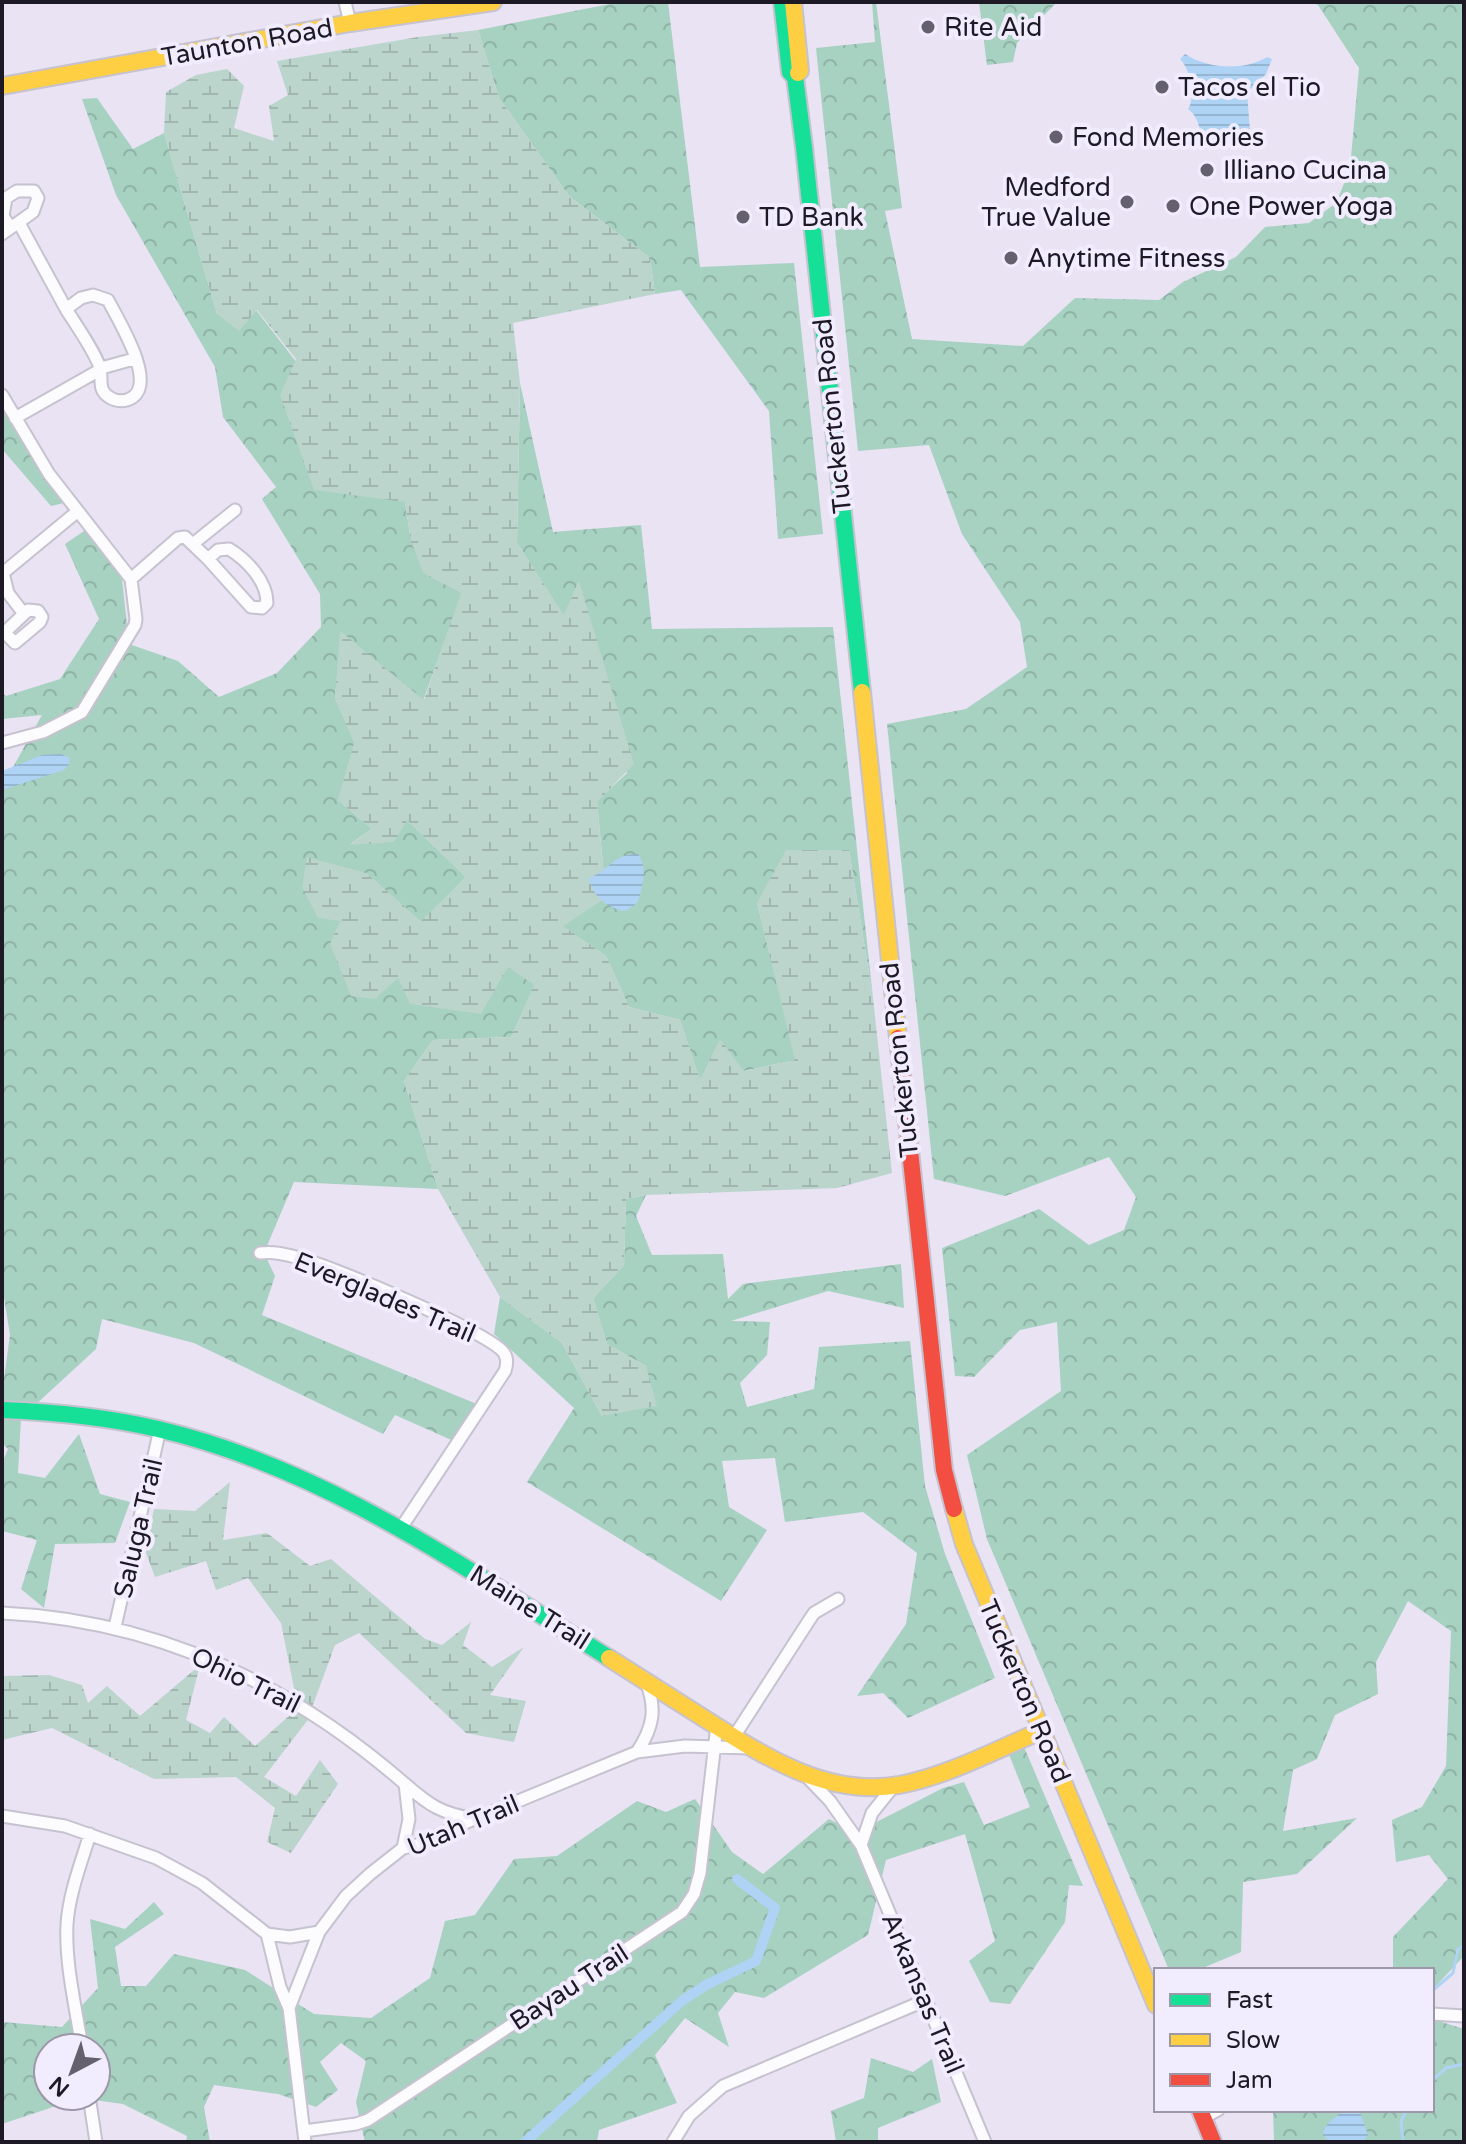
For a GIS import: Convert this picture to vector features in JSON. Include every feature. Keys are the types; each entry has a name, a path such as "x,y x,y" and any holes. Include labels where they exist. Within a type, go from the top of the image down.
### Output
{"main road":[{"name":"Taunton Road","path":"2,86 350,23 493,2"},
{"name":"Tuckerton Road","path":"782,2 790,72 795,77 804,147 942,1456 949,1495 964,1544 1154,2000"},
{"name":"Tuckerton Road","path":"793,2 800,71 795,77"},
{"name":"Maine Trail","path":"2,1410 89,1415 209,1441 249,1454 348,1498 752,1748 807,1777 859,1789 892,1788 949,1771 1041,1731"},
{"path":"1207,2113 1213,2142"}],"street":[{"path":"345,2 350,23"},
{"path":"10,228 66,309 100,369 99,384 108,397 128,400 142,384 131,342 108,300 101,296 86,296 66,309"},
{"path":"15,418 100,369 134,359"},
{"path":"2,395 49,474 131,579 136,609 135,625 82,712 43,732 2,743"},
{"path":"194,543 235,510"},
{"path":"24,614 8,593 2,573 78,511"},
{"path":"131,579 178,538 185,537 194,543 208,559 251,607 262,608 267,603 267,591 241,557 229,549 218,550 208,559"},
{"name":"Everglades Trail","path":"260,1253 275,1252 307,1260 420,1305 490,1342 505,1354 505,1371 401,1528"},
{"name":"Saluga Trail","path":"115,1627 160,1429"},
{"path":"735,1735 814,1613 838,1599"},
{"name":"Ohio Trail","path":"2,1613 115,1627 187,1650 266,1685 327,1722 426,1803 446,1814 478,1819"},
{"path":"637,1752 653,1720 646,1681"},
{"path":"714,1746 717,1725"},
{"name":"Utah Trail","path":"289,2008 319,1932 346,1896 403,1848 417,1845 637,1752 678,1746 752,1748"},
{"name":"Bayau Trail","path":"304,2136 368,2120 682,1912 694,1894 700,1873 714,1746"},
{"name":"Arkansas Trail","path":"807,1777 830,1801 861,1845 985,2142"},
{"path":"403,1848 409,1819 405,1784"},
{"path":"861,1845 872,1813 892,1788"},
{"path":"2,1816 40,1820 156,1858 215,1892 267,1934 290,1937 319,1932"},
{"path":"80,2032 67,1950 67,1924 73,1890 90,1834"},
{"name":"Utah Trail","path":"267,1934 280,1987 289,2008 304,2136"},
{"path":"673,2142 689,2116 723,2086 926,2000"},
{"path":"1434,2014 1464,2016"},
{"path":"91,2112 96,2142"}],"green space":[{"path":"620,2 668,2 700,267 794,263 823,534 778,539 769,411 681,290 655,294 650,258 569,196 499,98 478,30"},
{"path":"872,2 876,2 902,208 885,211 912,339 1023,346 1075,298 1159,300 1183,282 1236,257 1265,227 1309,223 1336,203 1350,169 1359,68 1318,5 1311,2 1464,2 1464,1956 1434,1988 1434,1968 1393,1968 1393,1937 1448,1879 1429,1855 1396,1862 1392,1820 1422,1807 1446,1766 1451,1631 1408,1601 1376,1662 1378,1694 1335,1715 1317,1759 1293,1770 1283,1831 1357,1818 1297,1874 1243,1882 1241,1952 1203,1968 1168,1968 987,1539 967,1455 1061,1391 1057,1322 1020,1330 974,1377 955,1376 942,1248 1039,1209 1089,1245 1124,1230 1136,1197 1109,1157 1005,1196 934,1179 887,724 966,709 1027,667 1020,622 962,534 929,445 858,451 816,48 875,42"},
{"path":"979,2 1061,2 1055,4 1017,43 1013,62 987,65"},
{"path":"478,30 499,98 569,196 650,258 655,294 513,323 520,383 517,543 564,615 579,581 634,764 597,802 606,897 563,926 606,956 629,1007 680,1020 700,1079 720,1039 744,1071 795,1060 757,903 786,850 849,850 873,998 892,1173 837,1188 646,1195 626,1199 624,1265 593,1298 607,1344 646,1366 657,1406 602,1416 562,1343 500,1297 438,1189 404,1081 433,1040 511,1037 534,985 508,967 481,1014 410,1004 398,978 375,999 351,996 330,944 340,921 318,918 302,887 307,857 366,873 421,921 466,877 407,820 394,842 349,845 372,829 338,800 354,743 335,698 340,631 424,700 461,593 423,573 411,541 405,502 314,490 280,395 296,359 257,310 239,331 217,314 164,133 166,92 196,75 227,69 244,86 234,128 274,141 269,106 288,95 277,61"},
{"path":"97,98 133,149 164,133 217,314 256,310 405,502 411,541 462,593 423,701 341,632 335,698 355,743 338,800 372,829 350,844 407,820 466,877 421,922 366,873 340,920 398,977 509,967 535,985 511,1037 433,1040 404,1081 438,1189 294,1182 264,1253 275,1276 262,1315 479,1405 456,1442 395,1415 383,1434 194,1343 102,1319 96,1349 21,1418 18,1473 45,1478 79,1434 100,1494 130,1502 115,1543 55,1544 44,1608 21,1589 37,1540 2,1531 2,1463 8,1449 2,1443 2,1393 10,1335 2,1285 2,787 42,715 2,719 2,693 6,696 60,679 99,619 65,544 87,529 122,579 129,644 178,661 219,697 277,673 321,627 320,594 262,499 276,487 223,417 215,367 116,195 82,99"},
{"path":"520,383 553,532 641,525 652,629 833,627 873,998 849,850 757,903 796,1060 700,1080 680,1020 629,1007 606,956 562,926 606,897 597,801 627,773 578,583 564,616 517,543"},
{"path":"2,403 68,502 51,506 2,449"},
{"path":"646,1195 636,1216 652,1255 723,1254 728,1299 743,1284 901,1264 904,1308 828,1291 731,1321 770,1322 767,1355 740,1383 747,1407 814,1389 819,1347 910,1341 925,1486 945,1554 995,1678 908,1718 883,1693 857,1696 906,1624 917,1553 863,1512 785,1522 775,1458 722,1461 729,1507 767,1530 721,1601 527,1482 574,1408 494,1334 500,1297 562,1343 602,1416 646,1366 607,1344 593,1298 624,1265 626,1199"},
{"path":"230,1482 223,1540 267,1533 310,1566 331,1559 425,1639 442,1645 471,1622 463,1645 492,1667 524,1647 490,1695 526,1701 514,1742 466,1733 359,1633 335,1645 307,1721 264,1777 296,1796 320,1760 338,1784 291,1853 267,1842 275,1808 236,1777 154,1779 52,1728 2,1740 2,1676 49,1675 82,1685 88,1703 107,1686 140,1716 200,1665 186,1720 210,1733 224,1717 255,1746 298,1708 281,1623 248,1578 216,1590 206,1561 155,1577 145,1550 154,1509 195,1511"},
{"path":"1019,1735 1083,1886 1069,1885 1065,1922 1010,2004 990,2002 969,1961 995,1941 965,1834 886,1860 868,1935 764,1998 735,1992 718,2013 729,2047 685,2018 655,2055 677,2103 599,2130 597,2142 365,2142 356,2102 366,2061 341,2043 320,2062 338,2090 316,2107 278,2094 214,2085 204,2107 210,2142 186,2142 187,2136 123,2104 112,2102 112,2032 32,2032 32,2112 38,2112 2,2124 2,2022 62,2027 98,1988 90,1919 125,1929 154,1902 164,1914 115,1947 121,1986 146,1986 174,1954 245,1970 314,2014 371,2018 430,1978 445,1921 475,1915 514,1859 557,1856 637,1801 666,1812 695,1799 732,1852 763,1874 829,1819 855,1833 943,1788 964,1782 984,1825 1030,1807 1004,1742"},
{"path":"1434,2020 1464,2029 1464,2142 1274,2142 1273,2112 1434,2112"},
{"path":"871,2058 913,2072 932,2059 941,2102 878,2128 878,2142 836,2142 831,2111 864,2098"}],"water":[{"path":"1185,54 1204,63 1226,66 1248,65 1267,57 1272,59 1266,74 1247,93 1250,130 1254,138 1230,146 1217,146 1204,140 1198,122 1188,109 1192,98 1191,83 1180,59"},
{"path":"61,754 70,758 64,770 2,790 2,771 42,755"},
{"path":"638,854 643,871 638,902 626,911 613,908 597,896 589,878 622,857"},
{"path":"1345,2112 1360,2112 1368,2135 1363,2142 1330,2142 1323,2135 1328,2123"}],"waterway":[{"path":"525,2142 683,2000 756,1961 775,1908 737,1879"},
{"path":"1434,1989 1453,1973 1458,1949 1464,1946"},
{"path":"1434,2079 1446,2068 1464,2064"},
{"path":"1403,2142 1401,2121 1406,2112"}],"traffic: fast":[{"path":"782,2 790,72 795,77 804,147 862,692"},
{"path":"2,1410 81,1416 158,1429 219,1446 279,1469 392,1525 609,1658"}],"traffic: slow":[{"path":"2,86 350,23 493,2"},
{"path":"793,2 798,73"},
{"path":"862,692 898,1038"},
{"path":"954,1509 964,1544 1154,2000"},
{"path":"609,1658 771,1758 795,1770 845,1785 872,1787 917,1781 1041,1731"}],"traffic: jam":[{"path":"898,1038 944,1470 954,1509"},
{"path":"1201,2112 1213,2142"}],"place":[{"name":"Rite Aid","path":"928,27"},
{"name":"Tacos el Tio","path":"1162,87"},
{"name":"Fond Memories","path":"1056,137"},
{"name":"Illiano Cucina","path":"1207,170"},
{"name":"Medford True Value","path":"1127,202"},
{"name":"One Power Yoga","path":"1173,206"},
{"name":"TD Bank","path":"743,217"},
{"name":"Anytime Fitness","path":"1011,258"}]}
